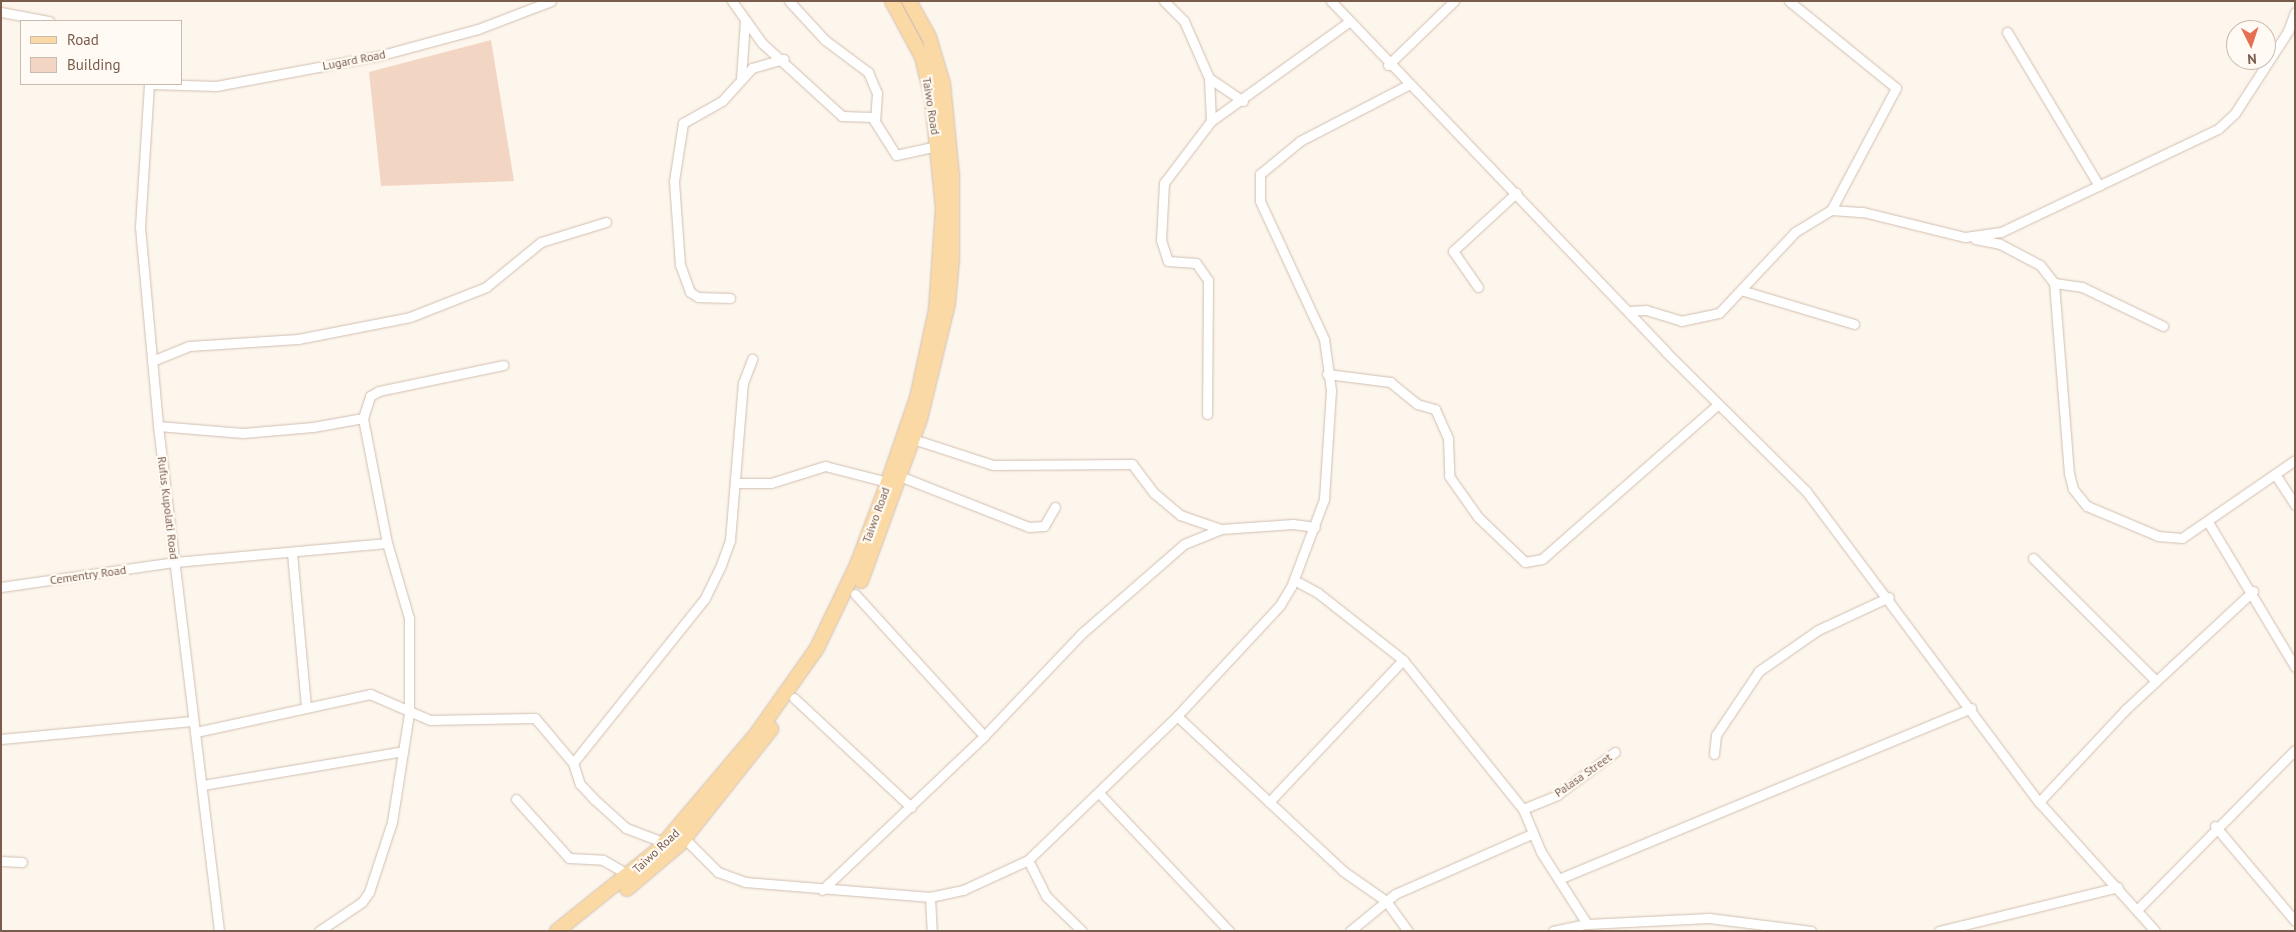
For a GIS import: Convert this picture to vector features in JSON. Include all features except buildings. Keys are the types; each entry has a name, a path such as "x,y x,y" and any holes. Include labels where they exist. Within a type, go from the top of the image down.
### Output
{"main road":[{"name":"Taiwo Road","path":"557,931 629,875 665,843 755,736 817,648 857,565 888,482 918,398 940,286 943,208 937,146 922,57 892,1"},
{"name":"Taiwo Road","path":"570,931 685,840 731,785 822,656 855,594 902,476 948,302 954,221 943,84 929,37 909,1"}],"street":[{"name":"Lugard Road","path":"182,85 216,86 378,56 502,22 551,1"},
{"path":"732,1 762,43 784,59 842,116 872,117 896,155 937,146"},
{"path":"789,1 825,40 868,72 877,93 875,122"},
{"path":"1164,1 1184,21 1209,78 1211,121"},
{"path":"1330,1 1388,65 1516,193 1630,311 1717,405 1806,491 1889,597 2039,802 2138,909 2155,931"},
{"path":"1388,65 1454,1"},
{"path":"1630,311 1646,310 1681,322 1704,319 1720,313 1744,291 1795,232 1831,210 1896,88 1789,1"},
{"path":"1,12 44,20"},
{"path":"1965,237 2001,232 2218,129 2241,105 2288,31 2295,12"},
{"path":"741,79 745,21"},
{"path":"1207,414 1208,280 1196,263 1168,261 1161,240 1164,183 1211,121 1242,101 1350,21"},
{"path":"2007,32 2100,186"},
{"path":"730,298 698,297 690,292 674,232 674,181 686,118 722,101 752,68 784,59"},
{"path":"1209,78 1242,101"},
{"name":"Rufus Kupolati Road","path":"150,85 140,227 158,426 192,721 196,732 203,785 219,931"},
{"path":"685,840 727,878 822,890 930,897 963,890 1028,860 1177,716 1264,624 1294,580 1315,527 1327,482 1331,390 1327,374 1324,338 1260,201 1260,174 1300,141 1408,85"},
{"path":"1478,287 1454,251 1516,193"},
{"path":"1831,210 1863,212 2000,244 2040,265 2054,283 2073,489 2087,506 2158,536 2182,538 2208,522 2295,460"},
{"path":"152,361 189,346 298,339 410,317 486,287 541,242 606,222"},
{"path":"2000,244 2001,232"},
{"path":"2054,283 2082,287 2163,326"},
{"path":"1744,291 1854,324"},
{"path":"573,762 705,598 730,540 743,383 752,359"},
{"path":"319,931 362,902 368,892 392,822 409,713 409,618 387,542 363,418 370,396 379,391 503,365"},
{"path":"1327,374 1390,382 1417,404 1435,409 1448,438 1449,476 1478,517 1526,562 1542,559 1717,405"},
{"path":"158,426 243,433 363,418"},
{"path":"913,439 993,465 1132,464 1154,493 1180,514 1221,530"},
{"path":"734,483 771,483 825,466 888,482"},
{"path":"2275,474 2295,505"},
{"path":"902,476 1029,527 1044,526 1055,507"},
{"path":"2208,522 2253,591 2295,667"},
{"path":"822,890 984,736 1082,634 1184,544 1221,530 1293,524 1315,527"},
{"name":"Cementry Road","path":"1,587 175,562 292,553 387,542"},
{"path":"292,553 306,706"},
{"path":"2032,558 2156,680"},
{"path":"1294,580 1318,592 1403,660 1523,809 1532,834 1561,878 1587,924"},
{"path":"2039,802 2156,680 2253,591"},
{"path":"855,594 984,736"},
{"path":"1714,754 1720,729 1759,671 1818,630 1889,597"},
{"path":"1270,802 1403,660"},
{"path":"196,732 306,706 370,694 409,713 430,720 534,718 573,762 580,784 594,799 626,828 665,843"},
{"path":"794,698 911,807"},
{"path":"1561,878 1971,708"},
{"path":"1177,716 1361,887 1386,901 1408,931"},
{"path":"1,739 192,721"},
{"path":"2138,909 2215,826 2295,750"},
{"path":"203,785 403,751"},
{"name":"Palasa Street","path":"1523,809 1557,794 1615,752"},
{"path":"1099,793 1229,931"},
{"path":"516,799 569,858 603,860 629,875"},
{"path":"2215,826 2295,921"},
{"path":"1350,931 1386,901 1423,880 1532,834"},
{"path":"1028,860 1046,896 1082,931"},
{"path":"1,861 22,862"},
{"path":"1939,931 2118,887"},
{"path":"930,897 932,931"},
{"path":"1553,931 1587,924 1709,918 1811,931"}]}
